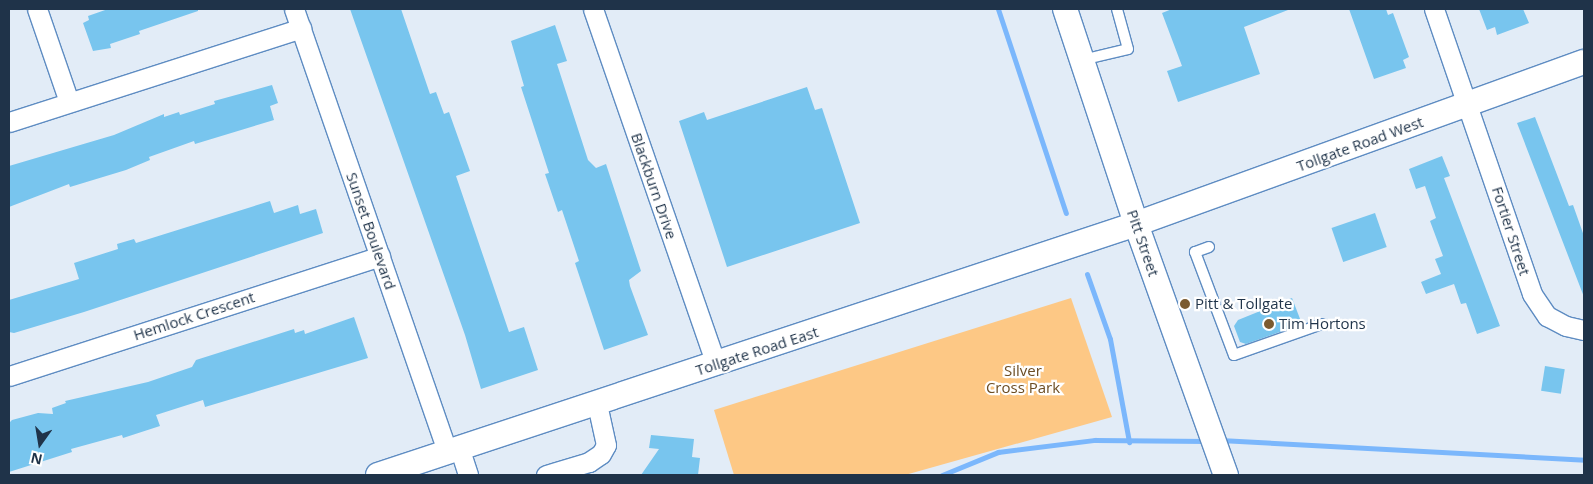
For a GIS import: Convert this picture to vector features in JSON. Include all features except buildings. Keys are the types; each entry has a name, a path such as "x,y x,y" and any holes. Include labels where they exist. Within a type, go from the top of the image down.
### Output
{"street":[{"path":"37,9 69,102"},
{"name":"Sunset Boulevard","path":"294,9 380,256 454,452 468,475"},
{"name":"Blackburn Drive","path":"593,9 716,364"},
{"name":"Pitt Street","path":"1065,9 1136,224 1224,470"},
{"name":"Fortier Street","path":"1434,9 1469,105 1535,302 1548,316 1566,326 1584,330"},
{"path":"9,122 301,28"},
{"name":"Tollgate Road West","path":"1136,224 1584,62"},
{"name":"Tollgate Road East","path":"378,475 454,452 1136,224"},
{"name":"Hemlock Crescent","path":"9,376 380,256"},
{"path":"546,475 589,462 601,454 606,445 597,404"}],"lane":[{"path":"1082,60 1128,49 1117,9"},
{"path":"1209,247 1196,252 1234,355 1322,324"}],"path":[{"path":"1102,475 1123,475"}],"green space":[{"name":"Silver Cross Park","path":"1071,298 1112,417 905,475 734,475 714,410"}],"waterway":[{"path":"998,9 1066,213"},
{"path":"1087,274 1110,339 1129,442"},
{"path":"942,475 998,452 1095,440 1207,441"},
{"path":"1220,440 1584,460"}],"place":[{"name":"Pitt & Tollgate","path":"1185,304"},
{"name":"Tim Hortons","path":"1269,324"}]}
